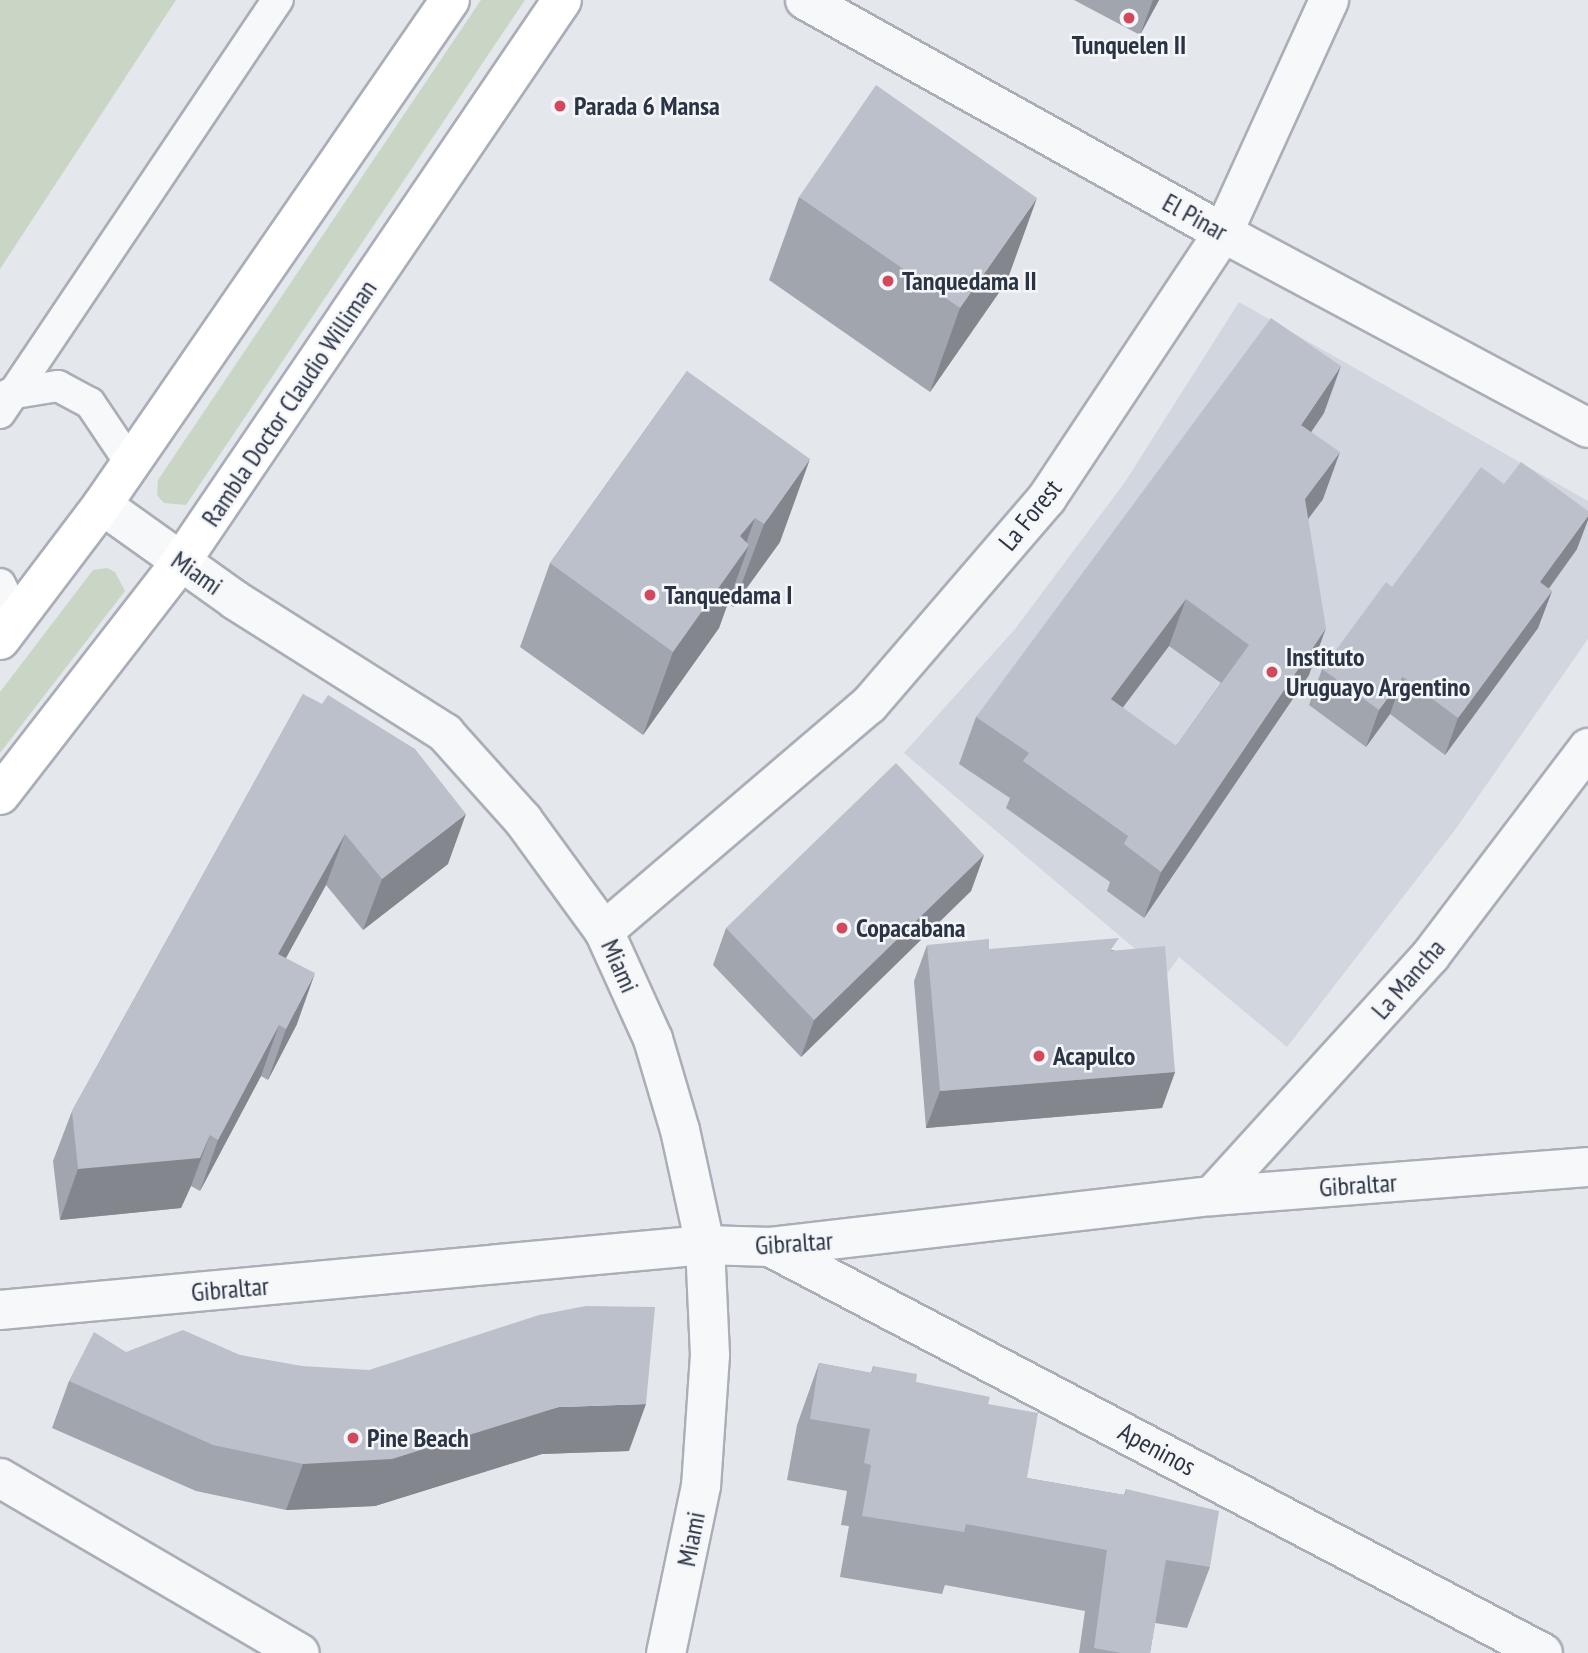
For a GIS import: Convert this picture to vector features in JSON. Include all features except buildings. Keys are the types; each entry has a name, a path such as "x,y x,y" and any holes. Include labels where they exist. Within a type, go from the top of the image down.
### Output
{"main road":[{"path":"9,629 131,464 450,0"},
{"name":"Rambla Doctor Claudio Williman","path":"0,795 180,562 562,0"}],"street":[{"name":"El Pinar","path":"805,0 1223,233 1588,428"},
{"name":"La Forest","path":"604,931 869,705 1047,498 1223,233 1329,0"},
{"name":"Miami","path":"102,505 180,562 445,733 523,820 604,931 653,1039 680,1130 705,1245 710,1355 701,1486 666,1653"},
{"name":"La Mancha","path":"1212,1196 1431,955 1588,748"},
{"name":"Gibraltar","path":"0,1310 705,1245 770,1247 1212,1196 1588,1167"},
{"name":"Apeninos","path":"770,1247 1543,1653"},
{"path":"0,1478 300,1653"}],"lane":[{"path":"5,404 278,0"},
{"path":"5,404 58,386 90,403 131,464"},
{"path":"0,584 9,629"}],"shaded area":[{"name":"Instituto Uruguayo Argentino","path":"1239,302 1588,501 1588,639 1457,827 1287,1047 1179,957 1166,975 904,753 1015,629 1125,482"}],"green space":[{"path":"0,0 176,0 0,269"},
{"path":"481,0 525,0 186,505 164,503 157,495 158,480"},
{"path":"107,568 115,572 125,591 0,753 0,692 93,570"}],"place":[{"name":"Tunquelen II","path":"1129,18"},
{"name":"Parada 6 Mansa","path":"560,106"},
{"name":"Tanquedama II","path":"888,281"},
{"name":"Tanquedama I","path":"650,595"},
{"name":"Instituto Uruguayo Argentino","path":"1272,672"},
{"name":"Copacabana","path":"842,928"},
{"name":"Acapulco","path":"1039,1056"},
{"name":"Pine Beach","path":"353,1438"}]}
